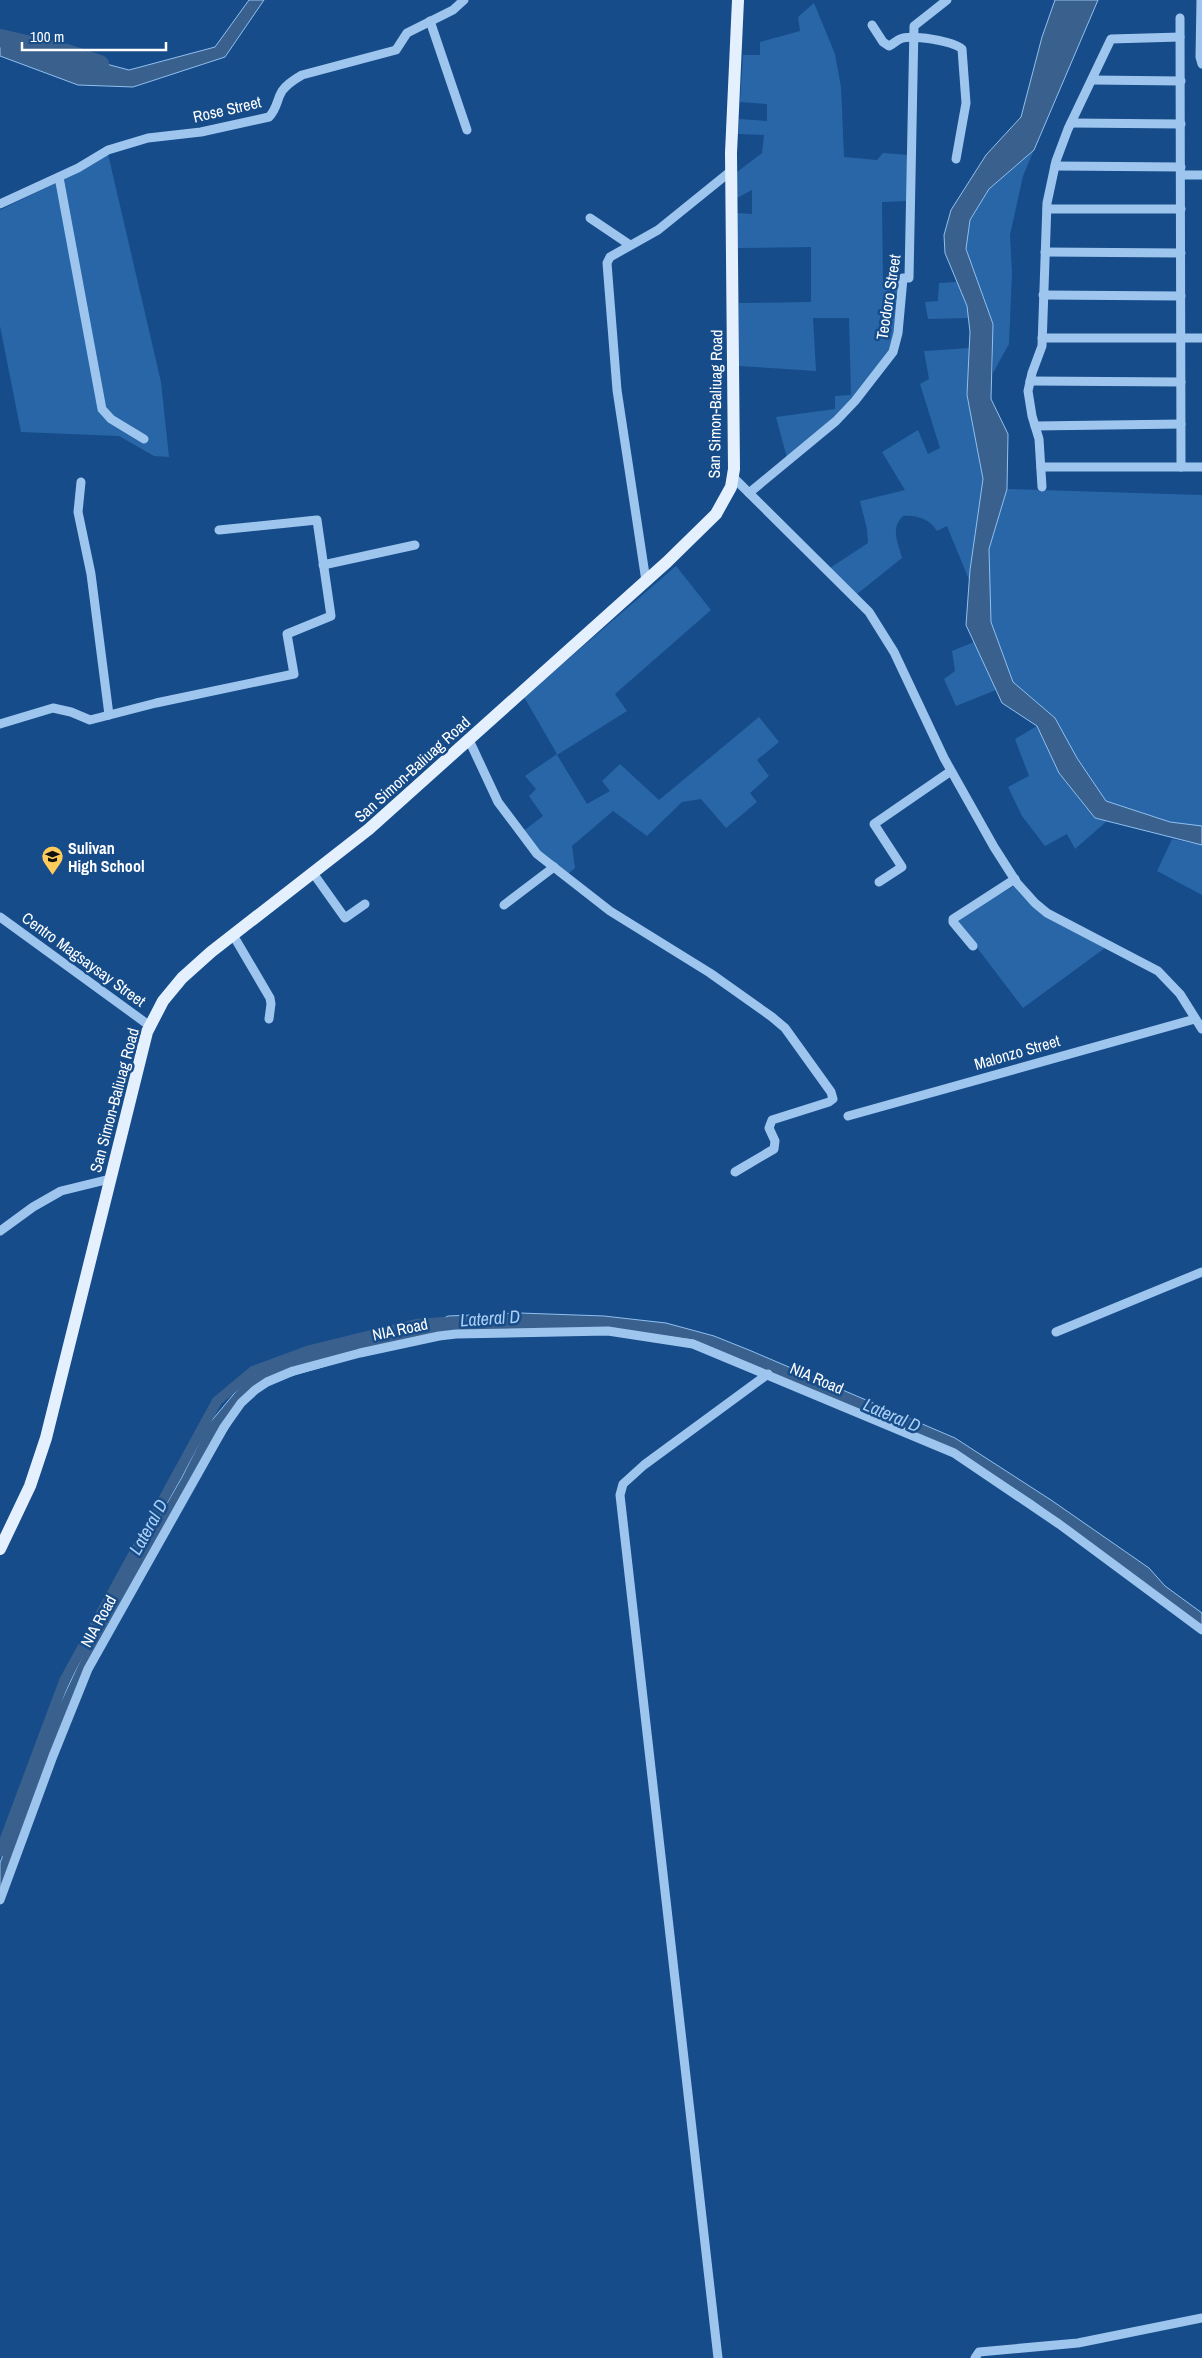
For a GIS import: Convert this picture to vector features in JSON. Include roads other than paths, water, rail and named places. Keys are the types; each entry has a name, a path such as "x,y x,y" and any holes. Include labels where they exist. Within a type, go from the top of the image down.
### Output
{"main road":[{"name":"San Simon-Baliuag Road","path":"0,1549 30,1486 46,1438 150,1026 163,1001 182,978 233,935 369,829 646,581 716,514 731,487 735,422 731,171 738,0"}],"street":[{"name":"Rose Street","path":"0,204 59,177 108,150 148,138 201,132 269,117 276,109 282,91 292,81 302,75 396,50 407,33 453,10 464,0"},
{"name":"Teodoro Street","path":"748,493 836,421 888,360 897,343 903,278 910,278 913,39 916,24 947,0"},
{"path":"1201,0 1200,57 1202,64"},
{"path":"1180,18 1181,467"},
{"path":"430,21 467,130"},
{"path":"872,25 882,42 890,46 901,38 948,41 957,44 962,49 966,103 956,158"},
{"path":"1042,487 1039,439 1028,391 1042,346 1047,209 1055,166 1071,123 1111,39 1180,37"},
{"path":"1092,80 1180,81"},
{"path":"1071,123 1180,124"},
{"path":"1055,166 1180,171 1202,175"},
{"path":"646,581 617,390 606,272 610,257 658,230 731,171"},
{"path":"59,177 102,409 111,419 144,440"},
{"path":"1047,209 1180,209"},
{"path":"590,218 630,245"},
{"path":"1045,252 1181,253"},
{"path":"1043,295 1181,296"},
{"path":"1042,338 1202,338"},
{"path":"1030,381 1181,382"},
{"path":"1035,426 1181,424"},
{"path":"1041,467 1202,467"},
{"path":"733,477 869,612 894,652 951,771 994,847 1015,879 1035,903 1047,912 1158,970 1180,994 1202,1029"},
{"path":"81,482 78,512 91,574 109,715"},
{"path":"0,724 53,708 71,712 90,720 294,674 287,634 331,616 316,520 219,530"},
{"path":"323,565 415,545"},
{"path":"469,740 503,809 537,854 610,910 710,973 772,1017 785,1028 831,1092 832,1099 830,1102 772,1120 769,1128 775,1141 774,1149 735,1172"},
{"path":"879,882 902,867 874,824 951,771"},
{"path":"504,905 554,867"},
{"path":"313,873 345,918 365,904"},
{"path":"973,946 953,922 953,919 1015,879"},
{"name":"Centro Magsaysay Street","path":"0,917 150,1026"},
{"path":"233,935 270,998 269,1019"},
{"name":"Malonzo Street","path":"848,1116 1196,1019"},
{"path":"0,1231 33,1207 61,1191 110,1179"},
{"path":"1056,1332 1202,1272"},
{"name":"NIA Road","path":"0,1900 57,1746 98,1650 176,1516 224,1427 241,1403 267,1382 313,1365 439,1336 608,1331 694,1344 954,1453 1059,1524 1202,1630"},
{"path":"718,2358 620,1495 623,1484 644,1466 768,1374"},
{"path":"975,2358 978,2352 1078,2342 1202,2318"}],"water":[{"path":"249,0 264,0 225,57 133,87 78,85 0,56 0,36 129,70 215,47"},
{"path":"1055,0 1098,0 1034,150 989,189 970,220 966,249 993,324 991,399 1008,434 1007,489 989,549 991,622 1013,682 1055,718 1077,758 1106,801 1170,822 1202,826 1202,845 1095,818 1059,773 1037,726 1002,703 966,625 970,570 983,479 967,395 970,332 967,306 945,253 944,235 951,210 986,155 1021,117 1042,37"},
{"name":"Lateral D","path":"520,1313 604,1316 666,1323 714,1336 955,1438 1051,1500 1149,1568 1165,1586 1202,1613 1202,1626 1033,1501 955,1450 693,1340 608,1329 440,1333 253,1387 99,1642 0,1890 0,1863 50,1725 97,1625 182,1477 208,1425 238,1389 253,1376 275,1365 308,1353 423,1325 448,1316"}],"waterway":[{"path":"0,38 67,53 100,64"},
{"name":"Lateral D","path":"0,1852 64,1681 217,1401 253,1371 310,1350 416,1324 444,1322"}],"place":[{"name":"Sulivan High School","path":"52,876"}]}
